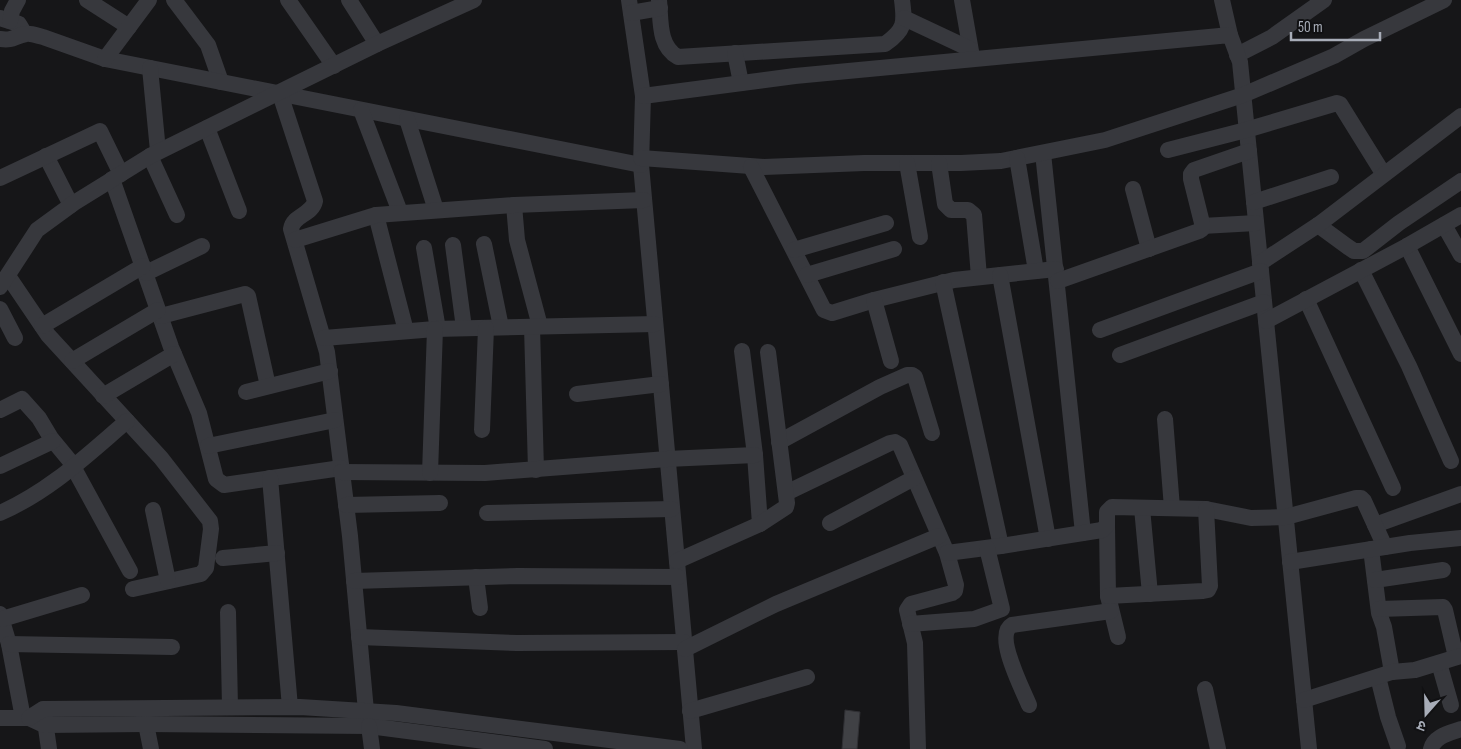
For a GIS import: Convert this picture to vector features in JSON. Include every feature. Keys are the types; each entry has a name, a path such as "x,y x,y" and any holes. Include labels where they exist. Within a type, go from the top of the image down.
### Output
{"street":[{"path":"18,0 5,19 19,24 25,34"},
{"path":"87,0 129,27"},
{"path":"105,59 149,0"},
{"path":"174,0 208,45 220,82"},
{"path":"288,0 334,66"},
{"path":"349,0 377,44"},
{"path":"694,749 644,200 641,161 643,96 630,6 659,4 663,38 670,52 678,57 885,44 896,36 902,27 904,18 902,0"},
{"path":"962,0 971,54"},
{"path":"1222,0 1230,36 1240,62 1309,749"},
{"path":"1,40 14,40 25,34 43,37 105,59 407,119 641,161 751,167 864,163 986,162 1017,158 1105,140 1243,95 1334,56 1364,39 1444,0"},
{"path":"133,588 204,572 211,529 210,521 161,458 103,396 4,282 36,230 116,176 154,154 463,2"},
{"path":"1237,55 1272,37 1317,2"},
{"path":"904,18 971,54"},
{"path":"643,96 741,83 889,68 971,54 1230,36"},
{"path":"885,44 889,68"},
{"path":"808,48 812,75"},
{"path":"735,53 741,83"},
{"path":"150,68 154,154 177,215"},
{"path":"279,94 314,201 312,209 294,221 292,225 324,338 330,371 372,749"},
{"path":"1168,150 1246,130 1337,103 1340,104 1381,170"},
{"path":"361,110 400,212"},
{"path":"407,119 436,210"},
{"path":"1100,330 1260,267 1458,124"},
{"path":"207,128 239,211"},
{"path":"0,178 100,131 159,313 199,413 216,479 224,485 341,470 485,473 668,459 755,455"},
{"path":"751,167 824,310 832,313 943,282 1036,271 1057,275 1149,249 1199,231 1202,229 1202,226 1191,174 1194,170 1248,151"},
{"path":"1043,153 1083,533"},
{"path":"46,156 71,205"},
{"path":"1017,158 1036,271"},
{"path":"907,163 920,237"},
{"path":"939,163 945,204 951,210 968,210 974,215 979,277"},
{"path":"1254,202 1330,177"},
{"path":"1318,225 1348,247 1363,251 1461,181"},
{"path":"1133,189 1149,249"},
{"path":"295,240 365,217 400,212 644,200"},
{"path":"514,205 517,240 536,327 536,470"},
{"path":"376,215 406,331"},
{"path":"1266,321 1461,215"},
{"path":"794,250 886,223"},
{"path":"1202,226 1256,223"},
{"path":"1444,224 1461,255"},
{"path":"482,430 493,327 484,244"},
{"path":"453,245 464,328"},
{"path":"42,326 145,270 202,246"},
{"path":"1407,246 1461,354"},
{"path":"424,248 437,329 430,473"},
{"path":"807,276 894,249"},
{"path":"1361,270 1409,366 1451,462"},
{"path":"1000,275 1048,539"},
{"path":"910,624 974,619 1002,609 994,547 943,282"},
{"path":"72,361 159,313 245,294 248,296 268,386"},
{"path":"874,300 891,360"},
{"path":"1306,300 1393,488"},
{"path":"1120,355 1264,302"},
{"path":"0,309 15,338"},
{"path":"324,338 437,329 655,324"},
{"path":"742,351 755,455 760,524"},
{"path":"354,581 678,569 760,524 786,507 786,493 768,352"},
{"path":"103,396 174,354"},
{"path":"246,392 330,371"},
{"path":"779,442 880,387 907,375 915,377 932,433"},
{"path":"577,394 661,384"},
{"path":"0,410 20,400 24,400 39,418 53,441 70,461 130,571"},
{"path":"1165,419 1172,508"},
{"path":"208,446 335,420"},
{"path":"0,513 40,493 127,421"},
{"path":"0,466 53,441"},
{"path":"786,493 890,443 895,442 900,445 947,553 956,586 955,591 952,593 911,604 908,610 915,643 918,749"},
{"path":"270,478 290,707"},
{"path":"830,523 914,478"},
{"path":"1375,525 1461,494"},
{"path":"1118,637 1109,603 1107,512 1112,507 1206,509 1251,518 1286,518 1361,498 1375,525 1378,548 1375,580 1379,609 1384,627 1388,717 1398,746"},
{"path":"346,505 440,503"},
{"path":"488,514 672,508"},
{"path":"1142,508 1150,594"},
{"path":"1029,705 1007,650 1005,631 1008,627 1150,594 1208,590 1210,586 1206,509"},
{"path":"153,510 168,581"},
{"path":"947,553 1102,530 1107,525"},
{"path":"359,637 684,645 776,604 939,536"},
{"path":"1290,562 1410,543 1461,538"},
{"path":"223,558 276,553"},
{"path":"1375,580 1444,570"},
{"path":"476,577 480,608"},
{"path":"26,718 1,616 82,594"},
{"path":"1304,700 1385,674 1415,670 1459,657 1445,610 1442,607 1379,609"},
{"path":"228,612 230,707"},
{"path":"9,644 172,647"},
{"path":"1439,662 1451,705"},
{"path":"690,711 807,677"},
{"path":"1205,689 1218,749"},
{"path":"143,707 151,749"},
{"path":"0,718 44,717 143,707 290,707 368,719 510,747 545,749"},
{"path":"44,717 146,724 368,719 396,713 680,749"},
{"path":"44,717 49,749"},
{"path":"1431,749 1432,743 1436,739 1461,729"}],"building":[{"path":"845,710 860,712 857,749 842,749"}]}
